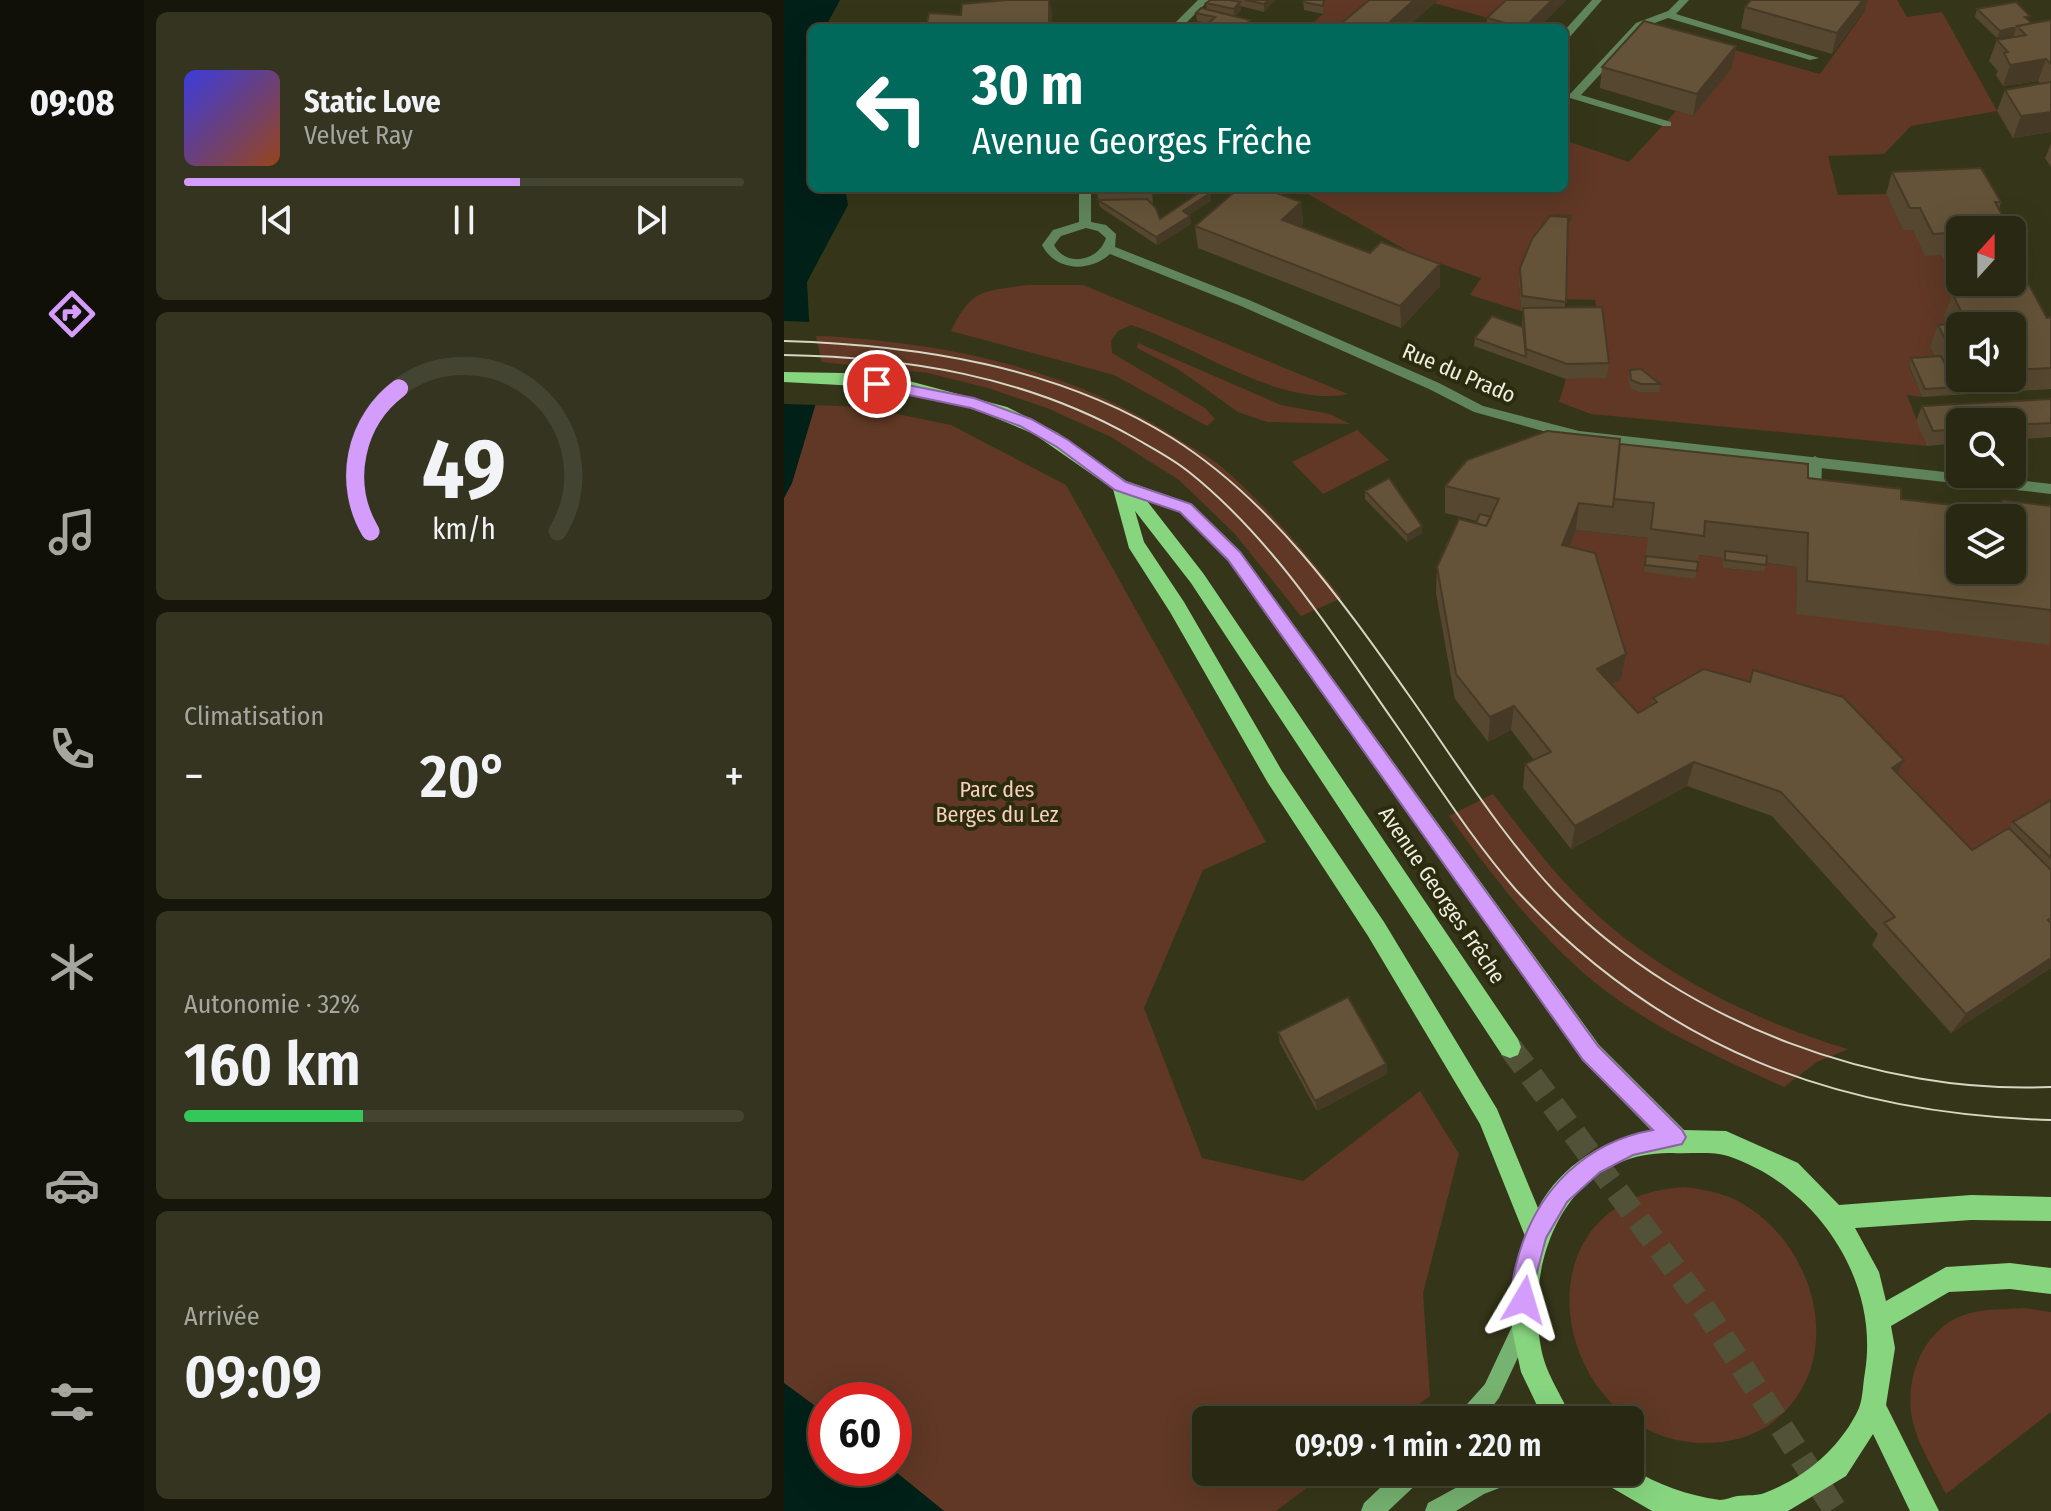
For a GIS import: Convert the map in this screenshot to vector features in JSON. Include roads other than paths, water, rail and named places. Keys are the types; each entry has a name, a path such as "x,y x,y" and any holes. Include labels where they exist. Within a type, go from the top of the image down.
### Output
{"main road":[{"name":"Avenue Georges Frêche","path":"784,377 853,380 924,391 974,403 1026,422 1062,443 1120,486 1167,537 1197,578 1510,1047"},
{"name":"Avenue Georges Frêche","path":"1120,486 1186,508 1234,556 1591,1053 1675,1137"},
{"path":"1120,486 1135,543 1177,607 1275,777 1376,929 1489,1117 1536,1233"},
{"path":"1552,1406 1535,1374 1523,1324 1524,1276 1536,1233 1559,1194 1592,1164 1631,1145 1675,1137 1719,1141 1762,1156 1803,1182 1838,1217 1866,1265 1881,1318 1882,1363 1873,1407 1850,1450 1815,1484 1771,1506 1730,1511"},
{"path":"1838,1217 2017,1206 2051,1209"},
{"path":"1881,1318 1946,1280 2010,1276 2051,1281"},
{"path":"1480,1406 1492,1391 1523,1324"},
{"path":"1873,1407 1925,1511"},
{"path":"1372,1511 1398,1486"},
{"path":"1436,1511 1477,1486"},
{"path":"1635,1486 1656,1499 1714,1511"}],"street":[{"path":"1179,24 1204,0"},
{"path":"1568,33 1597,0"},
{"path":"1667,124 1574,96 1640,25 1668,15 1684,0"},
{"path":"1668,15 1814,58"},
{"path":"1085,192 1085,224 1057,233 1051,239 1050,252 1063,261 1073,263 1095,259 1109,249"},
{"name":"Rue du Prado","path":"1085,224 1108,232 1112,237 1109,249 1245,303 1479,409 1518,422 1579,436 2051,489"},
{"path":"1814,514 1815,461"}],"water":[{"path":"784,0 840,0 827,24 808,24 808,192 846,192 848,205 807,282 809,319 822,383 792,483 784,498"},
{"path":"784,1383 808,1401 808,1486 912,1485 944,1511 784,1511"}],"tunnel":[{"path":"1510,1047 1703,1307 1836,1511"}],"tram line":[{"path":"784,341 885,348 985,364 1082,393 1128,413 1172,438 1241,491 1302,554 1357,623 1520,852 1563,900 1612,944 1667,982 1726,1015 1788,1043 1853,1064 1919,1078 1986,1086 2051,1087"},
{"path":"784,355 920,366 1007,385 1092,416 1162,453 1219,498 1274,556 1323,620 1467,828 1516,890 1573,945 1632,992 1694,1031 1759,1062 1827,1087 1898,1104 1973,1115 2051,1120"}],"park label":[{"name":"Parc des Berges du Lez","path":"997,802"}]}
